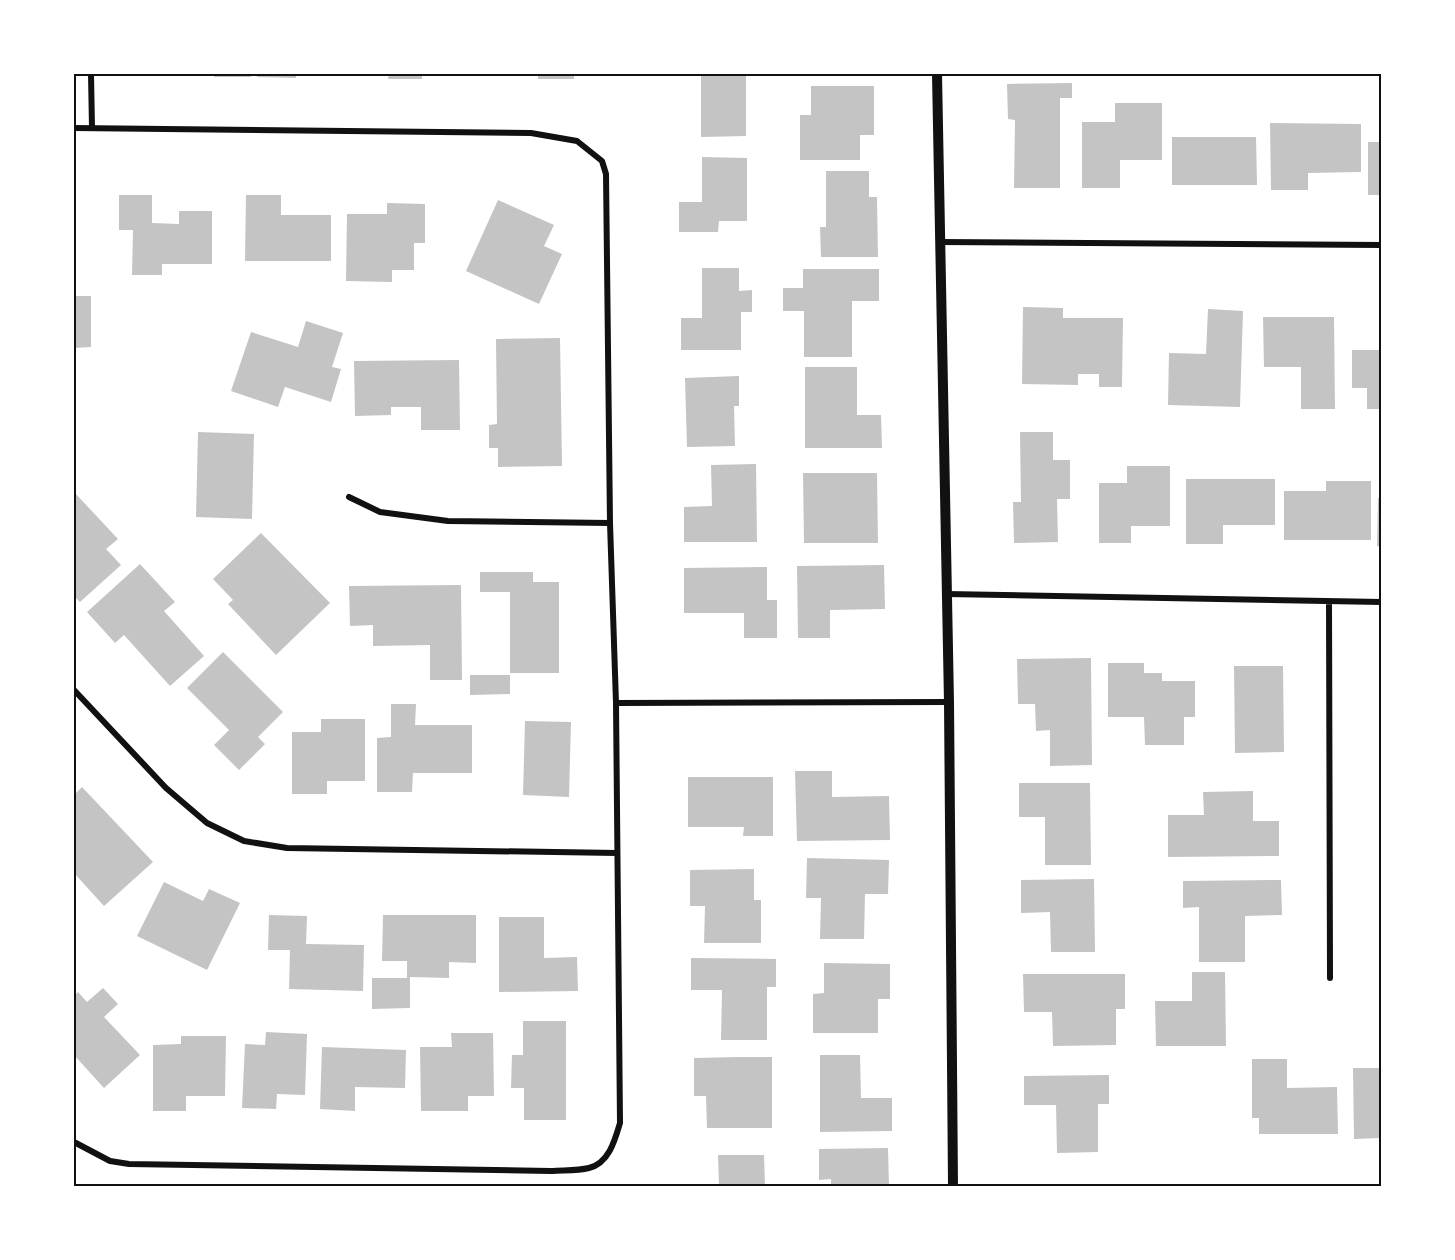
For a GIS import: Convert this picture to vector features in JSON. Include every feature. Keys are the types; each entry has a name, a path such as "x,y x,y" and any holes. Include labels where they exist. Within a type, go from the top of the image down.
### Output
{"street":[{"path":"91,74 92,128"},
{"path":"937,74 949,702 953,1186"},
{"path":"74,128 531,133 578,141 602,161 606,174 610,524 616,703 620,1083 620,1123 612,1148 591,1168 551,1171 129,1164 110,1161 74,1142"},
{"path":"939,242 1382,245"},
{"path":"349,497 380,512 448,521 610,524"},
{"path":"946,594 1382,602"},
{"path":"1329,602 1330,978"},
{"path":"74,690 166,788 207,823 244,841 287,848 617,853"},
{"path":"616,703 949,702"}],"building":[{"path":"214,74 251,74 251,77 214,77"},
{"path":"257,74 296,74 296,78 257,77"},
{"path":"389,74 422,74 422,79 388,79"},
{"path":"538,74 574,74 574,79 538,79"},
{"path":"701,74 746,74 746,136 701,137"},
{"path":"1072,83 1072,98 1060,98 1060,188 1014,188 1015,120 1008,119 1007,84"},
{"path":"811,86 874,86 874,135 860,135 860,160 800,160 800,115 811,115"},
{"path":"1115,103 1162,103 1162,160 1120,160 1120,188 1082,188 1082,122 1115,122"},
{"path":"1270,123 1361,124 1361,172 1308,173 1308,190 1271,190"},
{"path":"1172,137 1256,137 1257,185 1172,185"},
{"path":"1368,142 1382,142 1382,195 1368,195"},
{"path":"702,157 747,158 747,221 719,221 718,232 679,232 679,202 702,202"},
{"path":"826,171 869,171 869,197 877,197 878,257 821,257 820,227 826,227"},
{"path":"119,195 152,195 152,223 179,224 179,211 212,211 212,264 162,264 162,275 132,275 133,230 119,230"},
{"path":"246,195 281,195 281,215 331,215 331,261 245,261"},
{"path":"498,200 554,225 544,246 562,254 539,304 466,271"},
{"path":"387,203 425,204 425,243 414,243 414,270 392,270 392,282 346,281 347,214 387,214"},
{"path":"702,268 739,268 739,291 752,290 752,312 741,312 741,350 681,350 681,318 702,318"},
{"path":"803,269 879,269 879,301 852,301 852,357 804,357 804,311 783,311 783,288 803,288"},
{"path":"74,296 91,296 91,347 74,348"},
{"path":"1023,307 1063,308 1063,318 1123,318 1122,387 1099,387 1099,374 1078,374 1078,385 1022,384"},
{"path":"1208,309 1243,311 1240,407 1168,405 1169,353 1206,354"},
{"path":"1263,317 1334,317 1335,409 1301,409 1301,367 1264,367"},
{"path":"306,321 343,333 332,367 341,369 331,402 285,387 278,407 231,391 251,332 298,347"},
{"path":"560,338 562,466 498,467 498,448 489,448 489,425 497,424 496,339"},
{"path":"1352,350 1382,350 1382,409 1367,409 1367,388 1352,388"},
{"path":"459,360 460,430 421,430 421,407 391,407 391,415 355,416 354,361"},
{"path":"805,367 857,367 857,415 881,415 882,448 805,448"},
{"path":"739,376 739,406 734,406 735,446 687,447 685,378"},
{"path":"198,432 254,434 252,519 196,517"},
{"path":"1020,432 1053,432 1053,460 1070,460 1070,499 1057,499 1058,542 1014,543 1013,502 1021,502"},
{"path":"756,464 757,542 684,542 684,507 712,506 711,465"},
{"path":"1127,466 1170,466 1170,526 1131,526 1131,543 1099,543 1099,483 1127,483"},
{"path":"803,473 877,473 878,543 804,543"},
{"path":"1186,479 1275,479 1275,525 1223,525 1223,544 1186,544"},
{"path":"1326,481 1371,481 1371,540 1284,540 1284,491 1326,491"},
{"path":"75,493 118,539 106,549 121,565 80,602 74,596"},
{"path":"1378,498 1382,498 1382,547 1377,546"},
{"path":"261,533 330,603 276,655 228,604 233,600 213,579"},
{"path":"140,564 175,602 164,611 204,656 170,686 124,635 115,643 87,612"},
{"path":"884,565 885,609 830,610 830,638 798,638 797,566"},
{"path":"767,567 767,600 777,600 777,638 744,638 744,613 684,613 684,568"},
{"path":"480,572 533,572 533,582 559,582 559,673 510,673 510,592 480,592"},
{"path":"461,585 462,680 430,680 430,645 373,646 373,625 350,626 349,586"},
{"path":"223,652 283,712 258,737 265,744 239,770 214,745 229,730 187,688"},
{"path":"1091,658 1092,765 1050,766 1050,730 1036,731 1035,704 1018,704 1017,659"},
{"path":"1108,663 1144,663 1144,673 1162,673 1162,681 1195,681 1195,717 1184,717 1184,745 1145,745 1144,717 1108,717"},
{"path":"1234,666 1283,666 1284,752 1235,753"},
{"path":"470,675 510,675 510,694 470,695"},
{"path":"391,704 416,704 415,725 472,725 472,773 413,773 412,792 377,792 377,738 391,737"},
{"path":"321,719 365,719 365,781 327,781 327,794 292,794 292,732 321,732"},
{"path":"525,721 571,722 569,797 523,795"},
{"path":"795,771 832,771 832,797 889,796 890,840 797,841"},
{"path":"688,777 773,777 773,836 743,836 744,827 688,827"},
{"path":"1019,783 1090,783 1091,865 1045,865 1045,817 1019,817"},
{"path":"82,787 153,862 104,906 74,873 74,795"},
{"path":"1253,791 1253,821 1279,821 1279,856 1168,857 1168,815 1204,815 1203,792"},
{"path":"807,858 889,860 888,894 865,894 864,939 820,939 821,898 806,898"},
{"path":"754,869 754,900 761,900 761,943 704,943 705,906 690,906 690,870"},
{"path":"1094,879 1095,952 1051,952 1050,912 1021,913 1021,880"},
{"path":"1281,880 1282,915 1245,916 1245,962 1199,962 1199,907 1183,908 1183,881"},
{"path":"164,882 203,901 209,889 240,903 207,970 137,936"},
{"path":"269,915 307,916 306,944 364,945 363,991 289,989 290,950 268,950"},
{"path":"383,915 476,915 476,963 449,962 449,978 410,977 410,1008 372,1009 372,978 407,978 407,961 382,961"},
{"path":"499,917 544,917 544,958 577,957 578,991 499,992"},
{"path":"691,958 776,959 776,987 767,987 767,1040 721,1040 722,990 691,990"},
{"path":"824,963 890,964 890,999 878,999 878,1033 813,1033 813,994 824,993"},
{"path":"1192,972 1225,972 1226,1046 1156,1046 1155,1001 1192,1001"},
{"path":"1023,974 1125,974 1125,1009 1116,1009 1116,1045 1053,1046 1052,1012 1024,1012"},
{"path":"103,988 118,1004 104,1017 140,1055 104,1088 74,1055 74,996 78,992 87,1002"},
{"path":"523,1021 566,1021 566,1120 524,1120 524,1088 511,1088 512,1055 523,1055"},
{"path":"266,1032 307,1034 305,1095 277,1094 276,1109 242,1108 245,1044 265,1045"},
{"path":"451,1033 493,1033 494,1096 468,1096 468,1111 421,1111 420,1047 452,1047"},
{"path":"181,1036 226,1036 225,1096 186,1096 186,1111 153,1111 153,1045 181,1044"},
{"path":"322,1047 406,1050 405,1088 355,1087 355,1111 320,1109"},
{"path":"820,1055 860,1055 861,1098 892,1098 892,1131 820,1132"},
{"path":"772,1057 772,1128 707,1128 706,1096 694,1096 694,1058"},
{"path":"1252,1059 1287,1059 1287,1088 1337,1087 1338,1134 1259,1134 1259,1118 1252,1118"},
{"path":"1353,1068 1382,1068 1382,1138 1354,1139"},
{"path":"1109,1075 1109,1104 1098,1104 1098,1152 1057,1153 1056,1105 1024,1105 1024,1076"},
{"path":"888,1148 889,1186 831,1186 831,1179 819,1180 819,1149"},
{"path":"718,1155 764,1155 765,1186 719,1186"}]}
